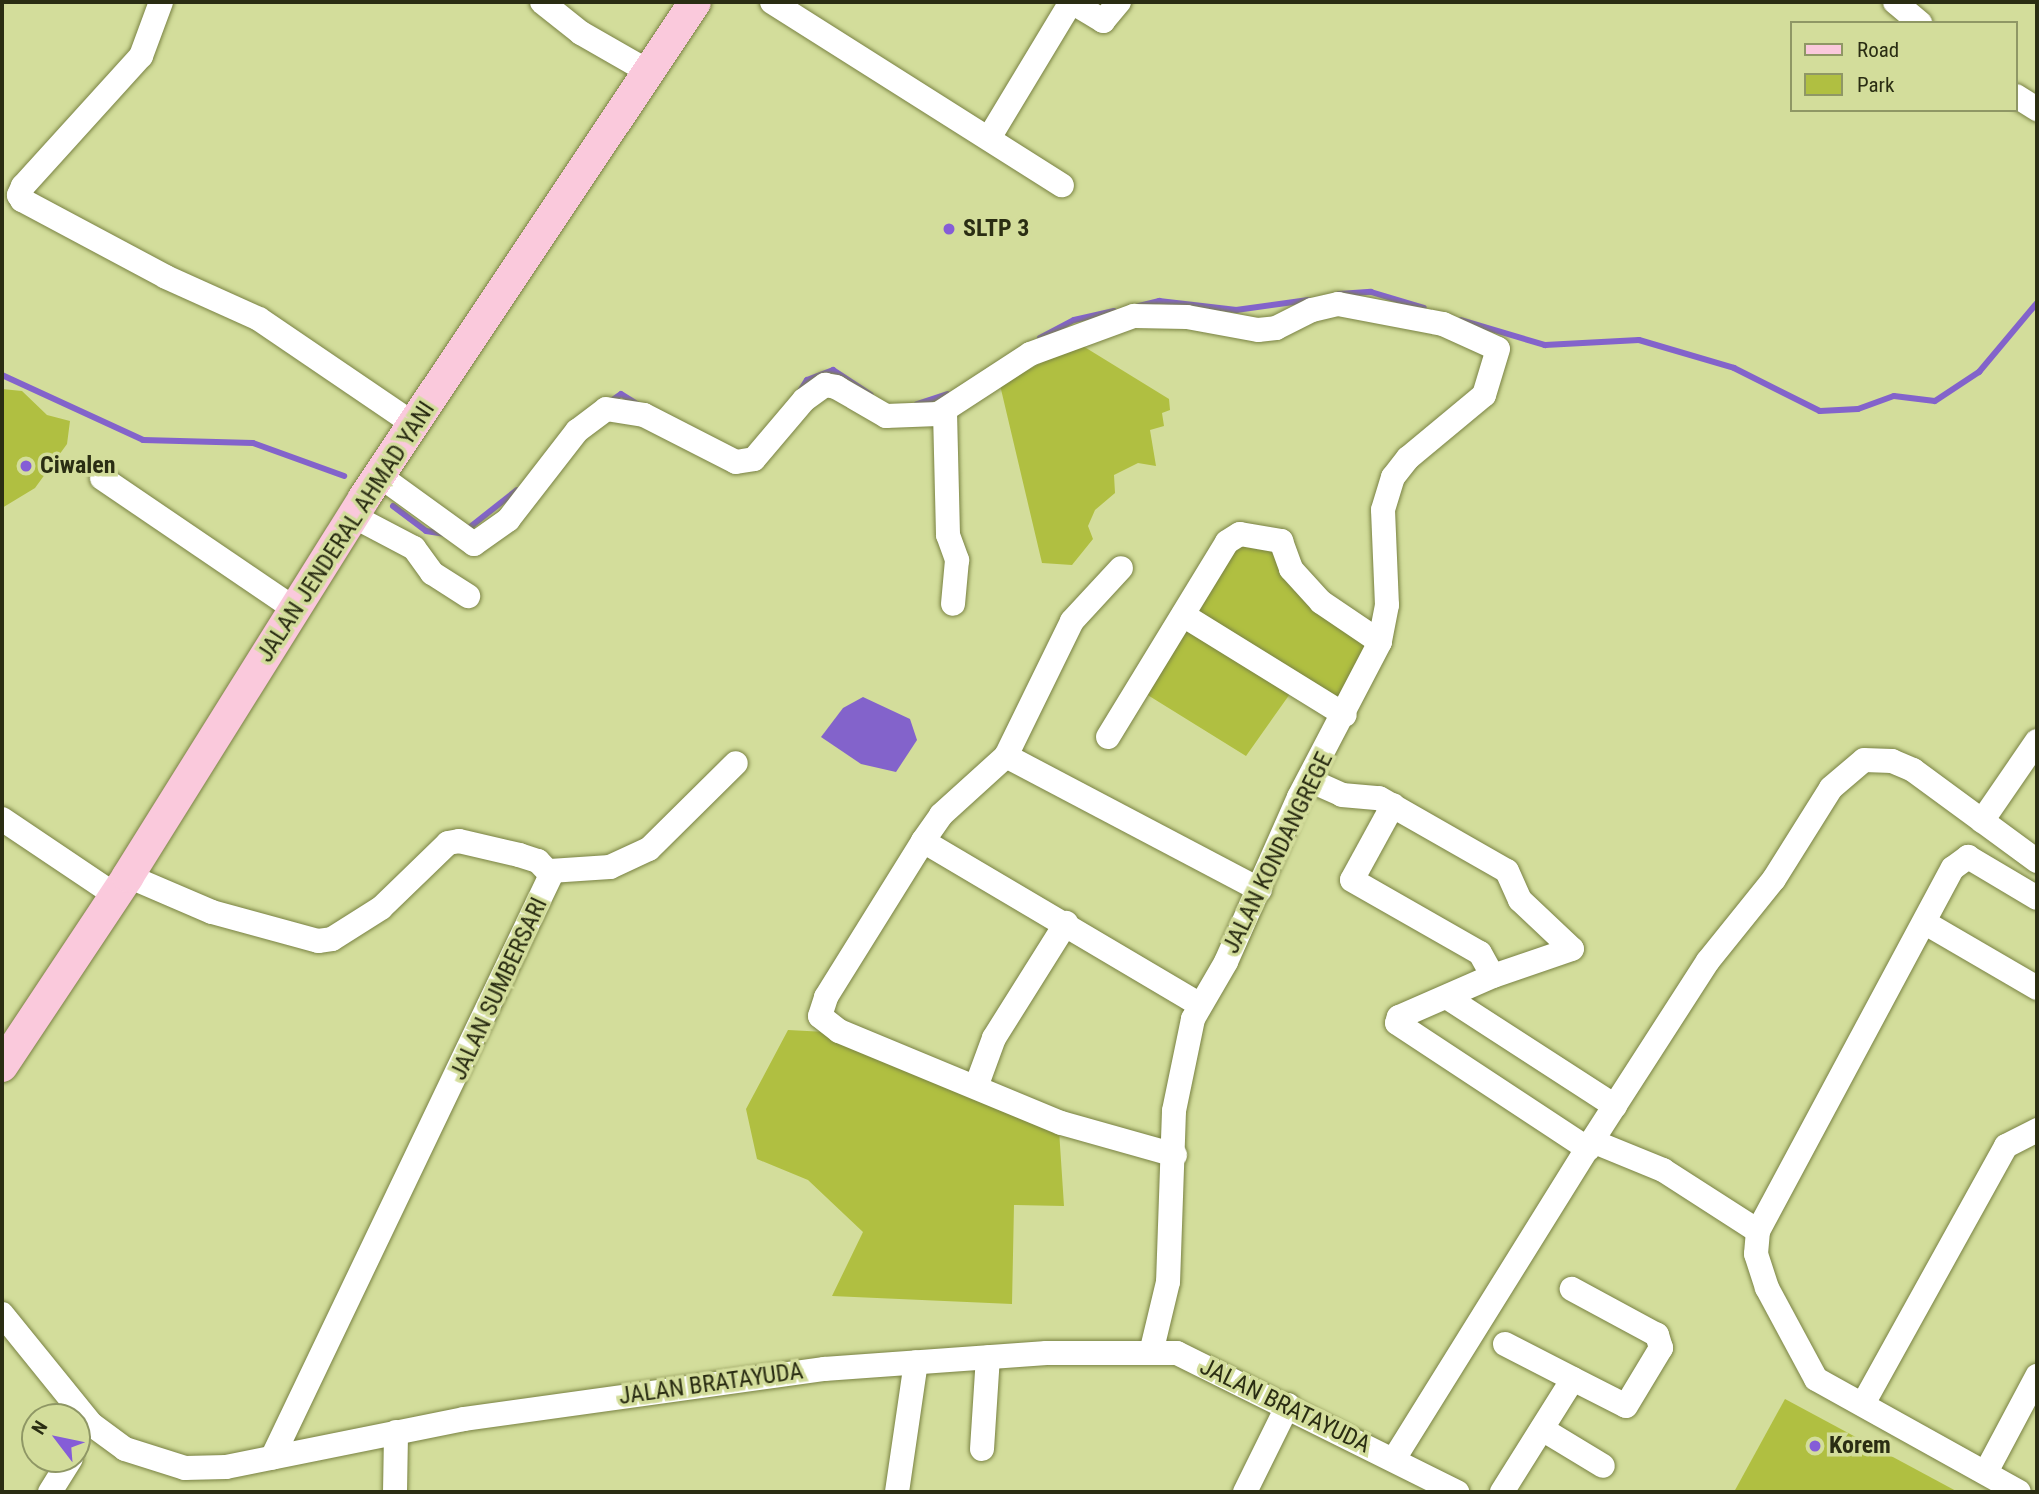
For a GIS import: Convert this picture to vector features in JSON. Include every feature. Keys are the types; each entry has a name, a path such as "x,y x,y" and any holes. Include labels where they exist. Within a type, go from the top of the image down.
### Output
{"main road":[{"name":"JALAN JENDERAL AHMAD YANI","path":"2,1066 122,885 354,515 695,2"}],"street":[{"path":"161,2 141,56 23,186 19,195 22,200 166,277 259,319 415,425"},
{"path":"542,2 581,33 649,72"},
{"path":"772,2 1062,185"},
{"path":"1895,2 1918,21"},
{"path":"989,138 1068,7 1075,4 1103,21 1118,4"},
{"path":"2018,97 2037,109"},
{"name":"JALAN KONDANGREGE","path":"945,412 1030,354 1135,316 1167,315 1258,330 1276,328 1312,310 1338,304 1444,324 1487,341 1499,355 1484,395 1408,458 1393,477 1383,510 1387,605 1380,642 1345,715 1309,780 1226,962 1199,1004 1186,1041 1174,1111 1175,1155 1168,1282 1151,1353"},
{"path":"379,478 474,544 508,520 577,431 606,409 644,415 720,458 736,462 754,459 804,400 825,385 836,387 886,416 916,418 945,412 948,535 957,560 953,604"},
{"path":"102,478 295,609"},
{"path":"354,515 414,548 432,573 468,596"},
{"path":"1108,737 1227,542 1240,534 1254,534 1281,541 1292,569 1321,602 1380,642"},
{"path":"1121,568 1072,621 1006,756 941,815 923,841 826,997 820,1016 839,1031 1061,1123 1175,1155"},
{"path":"1183,615 1345,715"},
{"path":"1982,821 2037,741"},
{"path":"1006,756 1260,890"},
{"path":"1394,1459 1708,961 1774,880 1843,775 1864,760 1892,761 1926,778 2037,861"},
{"path":"550,871 610,867 649,849 736,763"},
{"path":"1309,780 1342,795 1366,795 1393,805 1507,870 1520,900 1572,949 1493,976 1448,998 1399,1017 1398,1025 1590,1145 1662,1170 1758,1231"},
{"path":"1393,805 1352,880 1480,953 1493,976"},
{"path":"2,819 122,885"},
{"name":"JALAN SUMBERSARI","path":"122,885 318,941 332,939 381,908 448,843 459,841 519,855 550,871 549,883 272,1458"},
{"path":"923,841 1066,923 1199,1004"},
{"path":"2020,1492 1810,1372 1767,1288 1756,1254 1758,1231 1927,924 1939,886 1968,857 2037,898"},
{"path":"976,1087 994,1038 1066,923"},
{"path":"1927,924 2037,988"},
{"path":"1448,998 1615,1106"},
{"path":"1863,1404 2006,1146 2037,1130"},
{"path":"1505,1344 1626,1406 1661,1344 1657,1335 1572,1289"},
{"name":"JALAN BRATAYUDA","path":"2,1314 74,1403"},
{"name":"JALAN BRATAYUDA","path":"91,1424 125,1449 185,1468 226,1467 464,1419 824,1369 988,1357 1177,1353 1394,1459 1424,1485 1457,1492"},
{"path":"982,1449 988,1357"},
{"path":"897,1492 916,1362"},
{"path":"1986,1472 2037,1376"},
{"path":"1502,1492 1573,1379"},
{"path":"1245,1492 1288,1405"},
{"path":"1542,1429 1602,1466"},
{"path":"395,1492 396,1432"},
{"path":"50,1492 62,1473"}],"green space":[{"path":"1078,343 1169,399 1170,410 1162,413 1164,426 1150,430 1156,466 1138,463 1114,475 1115,493 1095,510 1088,526 1093,539 1072,565 1042,563 1000,385"},
{"name":"Ciwalen","path":"2,389 22,391 47,415 70,421 67,444 35,488 2,508"},
{"path":"1256,543 1277,551 1370,643 1339,710 1292,691 1246,756 1146,694 1235,548"},
{"path":"788,1030 826,1032 1059,1130 1064,1206 1014,1205 1012,1304 832,1296 863,1232 808,1180 757,1159 746,1109"},
{"name":"Korem","path":"1785,1399 1958,1492 1734,1492"}],"shaded area":[{"path":"863,697 910,719 917,740 896,772 861,764 821,737 843,708"}],"waterway":[{"path":"1339,294 1371,292 1424,308"},
{"path":"1139,306 1159,301 1236,310 1308,300"},
{"path":"1461,320 1545,345 1639,340 1734,368 1820,411 1858,409 1894,396 1935,401 1979,372 2037,303"},
{"path":"1040,338 1074,320 1114,311"},
{"path":"800,391 807,380 833,370 871,395"},
{"path":"2,375 143,440 253,443 344,476"},
{"path":"611,401 621,394 637,404"},
{"path":"917,404 947,394"},
{"path":"465,531 517,490"},
{"path":"393,506 426,531 446,534"}],"place":[{"name":"SLTP 3","path":"949,229"},
{"name":"Ciwalen","path":"26,466"},
{"name":"Korem","path":"1815,1446"}]}
